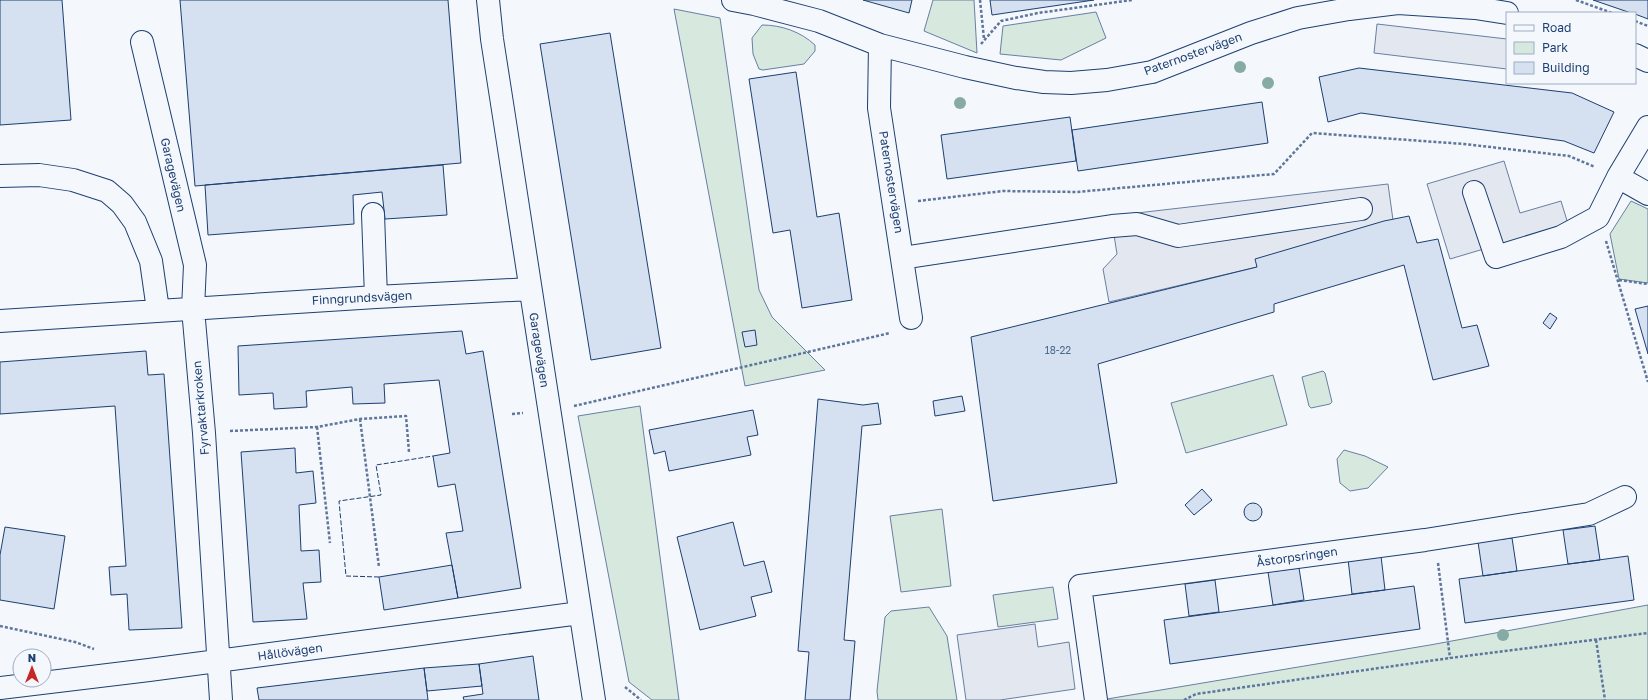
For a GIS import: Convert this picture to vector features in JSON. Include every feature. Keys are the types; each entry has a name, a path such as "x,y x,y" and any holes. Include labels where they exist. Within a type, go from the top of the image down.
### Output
{"street":[{"name":"Garagevägen","path":"488,0 492,39 594,700"},
{"name":"Paternostervägen","path":"733,0 819,21 880,46 965,67 1016,78 1044,82 1072,83 1107,80 1152,72 1251,33 1298,18 1349,9 1398,3 1475,8 1506,13"},
{"name":"Garagevägen","path":"142,42 195,265 193,309"},
{"name":"Paternostervägen","path":"880,46 879,108 911,318"},
{"path":"1636,55 1648,60"},
{"path":"1474,192 1496,257 1561,237 1598,217 1618,177 1648,127"},
{"path":"0,176 39,175 73,180 107,192 122,204 135,222 151,261 158,310"},
{"path":"1618,177 1648,194"},
{"path":"902,258 1112,226 1137,224 1178,236 1361,209"},
{"path":"373,214 376,297"},
{"name":"Finngrundsvägen","path":"193,309 530,289"},
{"path":"0,322 158,310 193,309"},
{"name":"Fyrvaktarkroken","path":"193,309 204,433 221,700"},
{"name":"Åstorpsringen","path":"1096,700 1080,586 1434,539 1588,514 1624,497"},
{"name":"Hållövägen","path":"0,688 219,661 580,613"}],"path":[{"path":"980,0 984,39"},
{"path":"965,67 984,39 1001,21 1038,13 1132,0"},
{"path":"1576,0 1609,12"},
{"path":"1636,21 1648,26"},
{"path":"894,204 1003,192 1077,192 1274,174 1312,133 1464,144 1569,156 1618,177"},
{"path":"1598,217 1648,382"},
{"path":"1618,280 1648,284"},
{"path":"580,406 896,331 911,318"},
{"path":"204,433 316,427 360,419 406,416 409,452"},
{"path":"360,419 379,567"},
{"path":"316,427 330,543"},
{"path":"1434,539 1450,658"},
{"path":"0,626 75,642 97,650"},
{"path":"1184,700 1196,694 1450,658 1648,633"},
{"path":"1596,640 1605,700"},
{"path":"624,687 641,700"}],"green space":[{"path":"933,0 974,0 977,53 924,31"},
{"path":"674,9 720,18 759,290 772,317 825,370 745,386"},
{"path":"1096,12 1106,38 1061,60 1000,54 1003,26"},
{"path":"762,25 777,26 804,36 815,45 815,51 804,64 763,70 759,69 753,54 752,38"},
{"path":"1631,201 1648,209 1648,283 1619,279 1610,234"},
{"path":"1323,371 1325,373 1332,402 1330,404 1311,408 1309,406 1302,377"},
{"path":"1273,375 1287,425 1186,453 1171,403"},
{"path":"640,406 679,700 652,700 629,682 578,416"},
{"path":"1344,450 1365,456 1388,467 1368,488 1350,491 1340,483 1337,459"},
{"path":"942,509 951,586 901,592 890,516"},
{"path":"1053,587 1058,619 998,627 993,595"},
{"path":"1648,605 1648,700 1101,700 1430,645"},
{"path":"929,607 947,636 957,700 878,700 877,691 885,617 891,611"}],"shaded area":[{"path":"1377,24 1506,39 1506,69 1374,53"},
{"path":"1504,161 1520,213 1561,201 1568,224 1450,259 1427,184"},
{"path":"1388,184 1393,220 1257,267 1109,302 1103,269 1117,254 1111,216"},
{"path":"1035,624 1038,647 1069,642 1075,689 1000,700 966,700 957,635"}],"building":[{"path":"0,0 62,0 71,120 0,125"},
{"path":"180,0 448,0 461,163 195,186"},
{"path":"863,0 912,0 909,13"},
{"path":"990,0 1094,0 992,15"},
{"path":"1593,0 1648,0 1648,19 1636,14 1636,12 1628,12"},
{"path":"610,33 661,348 591,360 540,44"},
{"path":"1359,68 1572,93 1614,112 1594,153 1564,141 1361,113 1328,122 1319,77"},
{"path":"796,72 817,217 839,213 852,300 802,308 790,230 773,233 749,79"},
{"path":"1262,102 1268,143 1078,171 1072,130"},
{"path":"1070,117 1076,161 947,179 941,135"},
{"path":"443,165 447,215 385,219 382,192 353,195 354,224 208,235 205,185"},
{"path":"1409,216 1417,243 1438,239 1462,328 1477,325 1489,366 1433,380 1404,265 1274,304 1274,312 1098,364 1117,483 993,501 971,337 1257,267 1255,259 1384,221"},
{"path":"1648,306 1648,354 1635,309"},
{"path":"1550,313 1557,318 1550,329 1543,323"},
{"path":"755,330 757,345 745,347 742,332"},
{"path":"462,331 466,354 483,351 521,588 458,598 446,533 463,531 455,484 438,487 433,456 450,453 439,380 384,384 385,403 353,404 352,387 306,391 307,407 274,409 273,393 239,395 238,346"},
{"path":"146,351 148,375 164,374 182,628 129,630 127,594 111,595 109,567 126,566 115,406 0,414 0,362"},
{"path":"962,396 965,411 935,416 933,401"},
{"path":"818,399 863,405 878,403 881,424 862,426 844,640 855,641 850,700 805,700 809,652 798,651"},
{"path":"753,410 758,435 747,437 751,455 669,471 665,451 654,454 649,430"},
{"path":"295,448 296,473 313,471 316,503 299,505 301,551 319,550 321,582 303,583 307,619 253,622 241,452"},
{"path":"1202,489 1212,500 1194,515 1185,505"},
{"path":"1253,503 1259,506 1262,512 1259,518 1253,521 1247,518 1244,512 1247,506"},
{"path":"733,522 744,566 764,561 772,592 751,597 756,616 700,630 677,537"},
{"path":"1595,526 1600,560 1568,564 1563,530"},
{"path":"5,527 65,536 54,609 0,600 0,555"},
{"path":"1512,538 1517,571 1483,576 1478,542"},
{"path":"1381,556 1385,590 1352,594 1348,559"},
{"path":"1628,556 1634,600 1465,623 1459,579"},
{"path":"452,565 458,598 384,610 379,577"},
{"path":"1299,568 1304,600 1273,605 1268,572"},
{"path":"1215,580 1219,612 1189,616 1185,584"},
{"path":"1414,586 1420,629 1170,664 1164,620"},
{"path":"533,656 539,700 464,700 463,697 483,694 479,664"},
{"path":"479,664 482,686 427,691 424,668"},
{"path":"424,668 428,700 259,700 257,688"}],"fence":[{"path":"379,577 346,576 339,501 381,495 376,465 433,456"}]}
